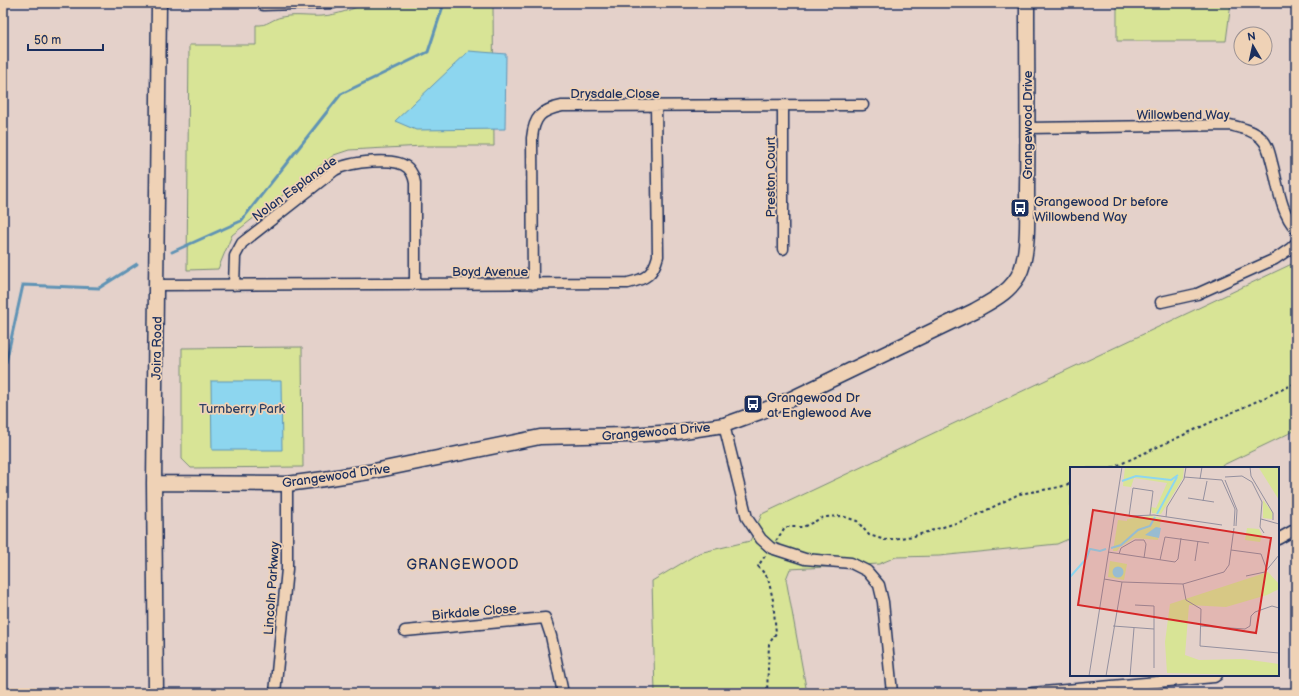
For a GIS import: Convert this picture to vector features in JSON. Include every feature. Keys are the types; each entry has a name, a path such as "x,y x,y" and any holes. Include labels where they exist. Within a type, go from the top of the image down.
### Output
{"street":[{"name":"Joira Road","path":"156,693 154,483 159,3"},
{"path":"262,3 262,5 333,3"},
{"name":"Grangewood Drive","path":"154,483 287,484 369,472 540,437 611,436 670,432 724,424 760,412 791,399 960,318 999,297 1011,286 1021,270 1026,241 1028,128 1027,3"},
{"name":"Boyd Avenue","path":"156,285 628,284 640,281 649,276 655,267 658,256 656,105"},
{"name":"Drysdale Close","path":"533,284 532,138 535,122 545,111 562,106 863,105"},
{"name":"Preston Court","path":"783,106 783,249"},
{"name":"Willowbend Way","path":"1028,128 1230,125 1247,129 1262,138 1269,152 1284,210 1291,224 1296,228"},
{"name":"Nolan Esplanade","path":"234,285 236,256 242,243 341,166 363,162 395,162 409,168 413,175 415,183 416,284"},
{"path":"1161,302 1197,294 1275,259 1296,243"},
{"path":"724,424 747,518 761,539 771,548 805,559 850,563 867,571 879,584 883,602 892,693"},
{"name":"Lincoln Parkway","path":"276,693 287,569 287,484"},
{"path":"1279,538 1296,529"},
{"name":"Birkdale Close","path":"405,631 545,618 551,636 563,693"},
{"path":"1032,693 1216,676"}],"path":[{"path":"1114,467 1296,383"},
{"path":"768,693 769,644 776,633 773,600 768,578 758,566 785,527 803,526 824,517 842,516 857,521 869,534 884,540 914,536 968,519 1019,494 1060,487 1070,483"}],"green space":[{"path":"367,3 493,3 494,146 423,146 349,150 334,155 232,235 218,269 187,270 189,45 256,45 256,25 264,24 287,16 317,16 334,14"},
{"path":"1117,3 1231,3 1226,41 1117,41"},
{"path":"1296,262 1296,430 1219,467 1070,467 1070,538 1057,544 939,556 896,557 879,564 790,569 786,579 807,693 655,693 652,581 699,553 750,541 762,514"},
{"name":"Turnberry Park","path":"302,347 303,467 191,468 182,459 182,348"}],"water":[{"path":"469,51 506,54 505,129 416,130 395,121"},
{"path":"211,381 281,381 282,450 212,450"}],"waterway":[{"path":"172,252 241,221 341,94 428,52 444,3"},
{"path":"3,365 6,362 23,285 99,288 137,264"}],"place":[{"name":"Grangewood Dr before Willowbend Way","path":"1020,208"},
{"name":"Grangewood Dr at Englewood Ave","path":"753,404"}],"district":[{"name":"GRANGEWOOD","path":"463,564"}]}
